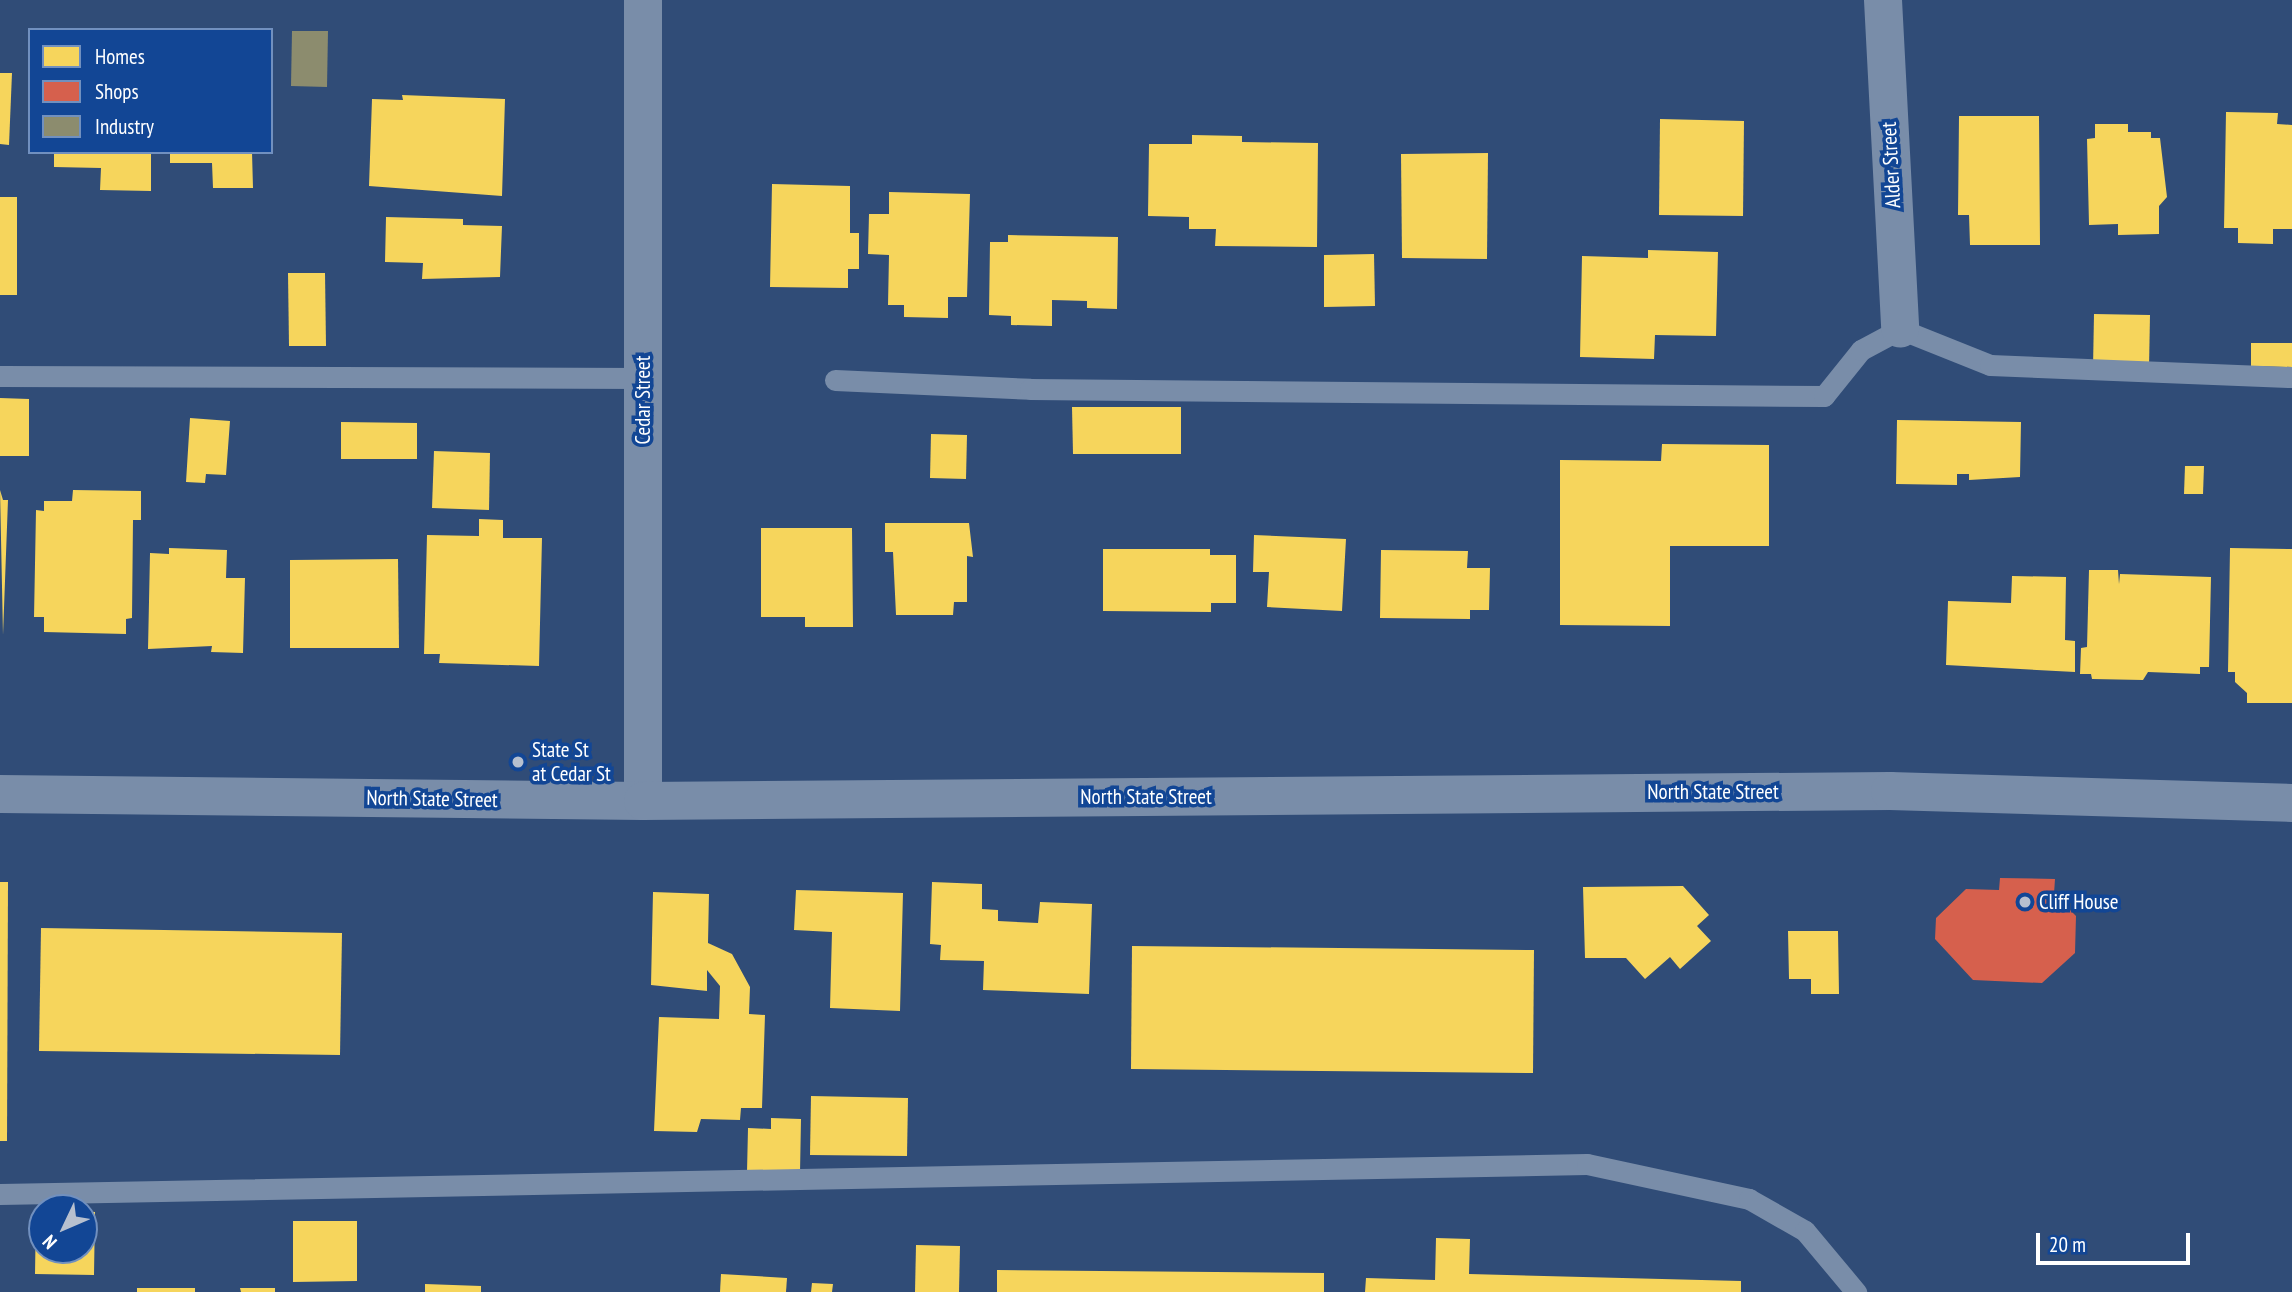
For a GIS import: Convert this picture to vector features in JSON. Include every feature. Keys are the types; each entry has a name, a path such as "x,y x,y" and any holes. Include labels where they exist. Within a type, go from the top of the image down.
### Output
{"street":[{"name":"Cedar Street","path":"643,0 643,801"},
{"name":"Alder Street","path":"1883,0 1899,329"},
{"name":"North State Street","path":"0,794 643,801 1890,791 2292,803"}],"lane":[{"path":"835,380 1030,389 1824,396 1861,350 1899,329 1990,365 2292,377"},
{"path":"0,376 642,378"},
{"path":"0,1195 1587,1164 1749,1199 1805,1231 1856,1292"}],"building: Homes":[{"path":"0,73 12,73 9,145 0,144"},
{"path":"402,95 505,99 502,196 369,186 372,99 403,100"},
{"path":"2226,112 2278,113 2277,124 2292,125 2292,229 2273,229 2273,244 2238,243 2238,228 2224,228"},
{"path":"1959,116 2039,116 2040,245 1970,245 1969,215 1958,215"},
{"path":"1660,119 1744,121 1743,216 1659,215"},
{"path":"2095,124 2128,124 2128,132 2151,132 2151,138 2160,138 2167,197 2159,206 2159,234 2118,235 2118,224 2089,225 2087,139 2095,138"},
{"path":"1192,135 1242,136 1242,142 1318,143 1317,247 1215,246 1216,229 1189,229 1189,217 1148,216 1149,144 1192,144"},
{"path":"1488,153 1487,259 1402,258 1401,154"},
{"path":"54,154 151,154 151,191 100,190 101,168 54,167"},
{"path":"170,154 252,154 253,188 213,188 212,163 170,163"},
{"path":"772,184 850,186 850,233 859,233 859,269 848,269 848,288 770,287"},
{"path":"889,192 970,194 967,297 948,297 948,318 904,317 904,305 888,305 889,255 868,254 869,214 889,214"},
{"path":"0,197 17,197 17,295 0,295"},
{"path":"386,217 463,219 463,225 502,226 500,277 422,279 423,263 385,262"},
{"path":"1008,235 1118,237 1117,309 1087,308 1087,301 1052,300 1052,326 1011,325 1011,316 989,315 990,242 1008,242"},
{"path":"1648,250 1718,252 1716,336 1655,335 1654,359 1580,357 1582,256 1648,258"},
{"path":"1374,254 1375,306 1324,307 1324,255"},
{"path":"288,273 325,273 326,346 289,346"},
{"path":"2094,314 2150,315 2149,368 2093,368"},
{"path":"2251,343 2292,343 2292,367 2251,366"},
{"path":"0,398 29,399 29,456 0,456"},
{"path":"1072,407 1181,407 1181,454 1073,454"},
{"path":"190,418 230,421 226,475 206,474 205,483 186,482"},
{"path":"1897,420 2021,422 2020,477 1969,480 1969,474 1957,474 1957,485 1896,484"},
{"path":"341,422 417,423 417,459 341,459"},
{"path":"931,434 967,435 966,479 930,478"},
{"path":"1662,444 1769,445 1769,546 1670,546 1670,626 1560,625 1560,460 1661,461"},
{"path":"434,451 490,453 489,510 432,508"},
{"path":"2185,466 2204,466 2203,494 2184,494"},
{"path":"0,490 3,500 8,500 3,635"},
{"path":"73,490 141,491 141,520 133,520 132,618 126,619 126,634 44,632 44,617 34,617 36,510 44,511 44,501 72,501"},
{"path":"479,519 503,520 503,538 542,538 539,666 439,663 440,654 424,654 427,535 479,536"},
{"path":"885,523 969,523 973,557 967,556 967,602 954,602 953,615 896,615 893,552 885,552"},
{"path":"761,528 852,528 853,627 805,627 805,617 761,617"},
{"path":"1254,535 1346,539 1342,611 1267,607 1269,572 1253,572"},
{"path":"169,548 227,550 226,578 245,578 243,653 211,652 212,646 148,649 150,553 169,554"},
{"path":"2230,548 2292,549 2292,703 2247,703 2247,693 2235,682 2235,672 2228,672"},
{"path":"1103,549 1210,549 1210,555 1236,555 1236,603 1211,603 1211,612 1103,611"},
{"path":"1381,550 1468,551 1467,568 1490,568 1489,610 1470,610 1470,619 1380,618"},
{"path":"398,559 399,648 290,648 290,560"},
{"path":"2089,570 2118,570 2119,584 2120,574 2211,577 2209,667 2200,667 2200,674 2148,672 2143,680 2092,679 2091,674 2080,674 2081,648 2087,647"},
{"path":"2012,576 2066,577 2065,640 2075,641 2075,672 1946,665 1948,601 2011,603"},
{"path":"0,882 8,882 7,1141 0,1141"},
{"path":"932,882 982,884 982,909 998,910 998,921 1038,923 1040,902 1092,904 1089,994 983,990 984,961 940,960 941,945 930,944"},
{"path":"1683,886 1709,915 1697,926 1711,941 1680,969 1670,957 1645,979 1626,958 1585,958 1583,887"},
{"path":"796,890 903,893 900,1011 830,1008 832,932 794,930"},
{"path":"653,892 709,894 708,943 732,954 750,987 749,1014 765,1015 762,1108 741,1108 740,1120 701,1119 697,1132 654,1131 659,1017 719,1019 720,986 707,970 707,991 651,985"},
{"path":"41,928 342,933 340,1055 39,1051"},
{"path":"1788,931 1838,931 1839,994 1811,994 1811,979 1789,979"},
{"path":"1132,946 1534,950 1533,1073 1131,1069"},
{"path":"811,1096 908,1098 907,1156 810,1155"},
{"path":"771,1118 801,1119 800,1173 747,1172 748,1128 771,1129"},
{"path":"293,1221 357,1221 357,1281 293,1282"},
{"path":"1436,1238 1470,1239 1469,1274 1741,1281 1741,1292 1365,1292 1366,1278 1435,1280"},
{"path":"916,1245 960,1246 959,1292 915,1292"},
{"path":"35,1264 94,1264 94,1275 35,1274"},
{"path":"997,1270 1324,1273 1324,1292 997,1292"},
{"path":"721,1274 787,1278 786,1292 720,1292"},
{"path":"812,1283 833,1284 832,1292 811,1292"},
{"path":"425,1284 481,1286 481,1292 425,1292"},
{"path":"137,1288 195,1288 195,1292 137,1292"},
{"path":"240,1288 275,1288 275,1292 241,1292"}],"building: Shops":[{"path":"2000,878 2055,879 2054,894 2076,916 2075,953 2042,983 1973,980 1935,939 1936,918 1966,889 1999,890"}],"building: Industry":[{"path":"292,31 328,31 327,87 291,86"}],"place":[{"name":"State St at Cedar St","path":"518,762"},
{"name":"Cliff House","path":"2025,902"}]}
